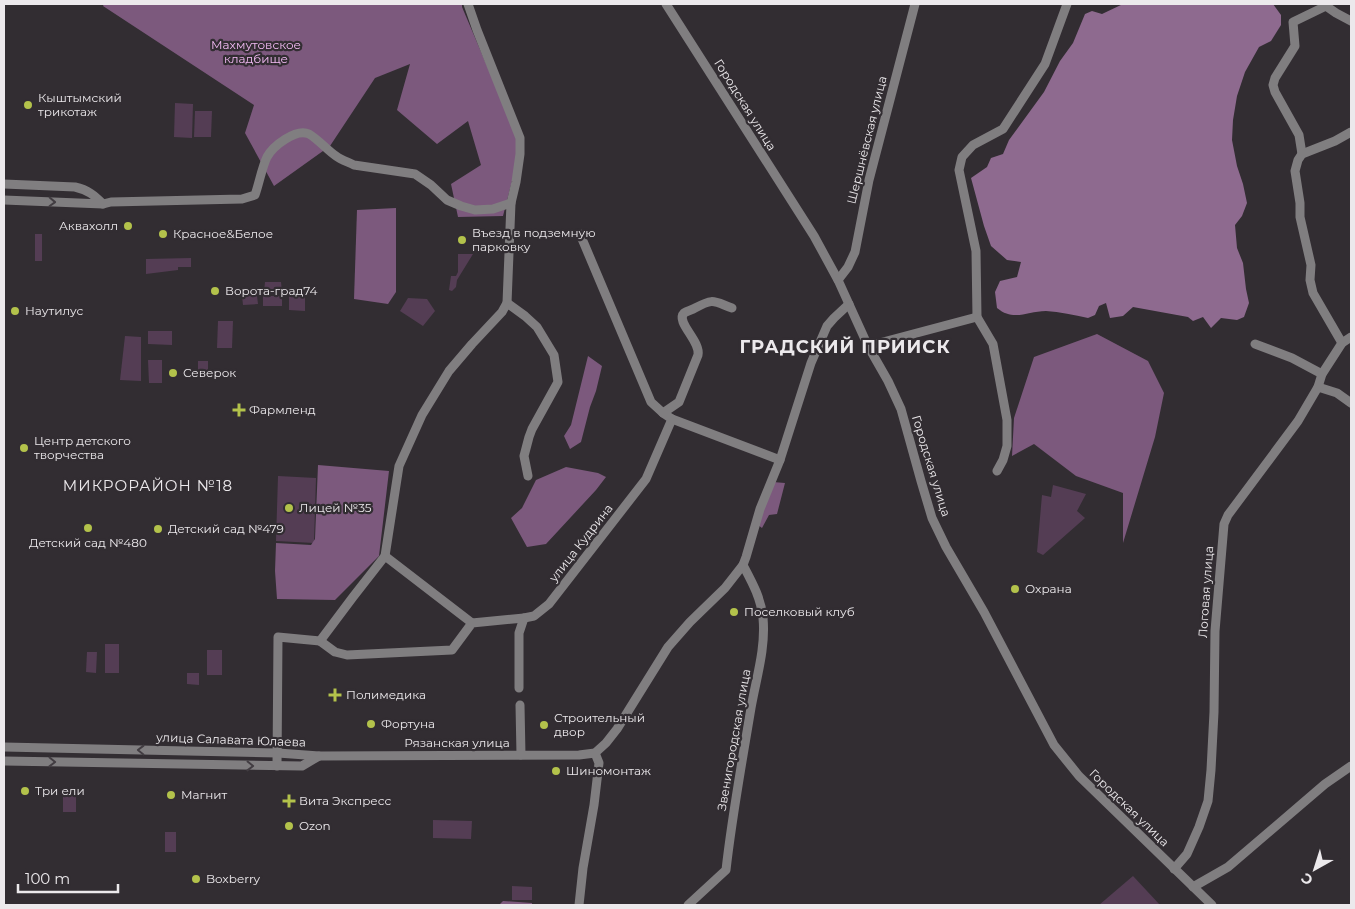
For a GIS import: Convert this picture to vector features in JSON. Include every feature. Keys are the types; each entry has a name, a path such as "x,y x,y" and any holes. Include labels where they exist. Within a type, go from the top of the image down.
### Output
{"street":[{"path":"320,641 385,556 399,466 433,396 450,371 502,312 507,303 511,203 520,154 520,138 468,4"},
{"name":"Городская улица","path":"666,4 814,236 838,280 868,346 888,381 901,410 932,518 1054,745 1079,776 1212,905"},
{"name":"Шершнёвская улица","path":"838,280 848,267 855,252 869,180 915,4"},
{"path":"997,471 1007,446 1007,420 993,344 977,316 976,251 959,170 962,157 973,145 1003,129 1045,64 1066,4"},
{"path":"1302,154 1298,135 1273,85 1275,78 1295,46 1293,22 1326,6 1351,21"},
{"path":"4,200 103,204 111,202 242,199 255,195 267,158 275,148 288,137 300,132 315,138 337,157 349,163 415,174 431,185 447,200 461,206 475,210 493,209 511,203"},
{"path":"1342,343 1313,293 1310,280 1311,265 1300,217 1296,171 1298,160 1302,154 1336,141 1351,132"},
{"path":"4,184 85,189 103,204"},
{"path":"75,187 80,190 82,195 76,203"},
{"path":"580,234 651,402 672,419 780,460"},
{"path":"663,413 679,402 698,356 699,350 697,345 683,323 682,318 684,314 708,301 732,308"},
{"path":"507,303 537,327 554,354 558,382 529,437 524,456 528,476"},
{"path":"579,905 600,763 596,752 606,743 616,729 668,647 690,622 725,588 743,565 760,509 780,460 811,363 824,333 834,318 849,304"},
{"path":"868,346 977,316"},
{"name":"Логовая улица","path":"1174,869 1188,854 1208,801 1213,728 1214,631 1224,524 1228,515 1298,420 1318,387 1322,374 1342,343 1351,337"},
{"path":"1255,344 1292,358 1322,374"},
{"path":"1318,387 1337,393 1351,403"},
{"name":"улица Кудрина","path":"524,618 534,616 549,604 646,479 672,419"},
{"path":"385,556 472,623 524,618 519,633 519,688"},
{"name":"Звенигородская улица","path":"688,905 726,870 761,656 763,620 760,601 743,565"},
{"path":"510,620 519,633"},
{"path":"277,766 278,637 320,641 335,652 348,656 452,650 472,623"},
{"path":"520,705 521,755"},
{"name":"улица Салавата Юлаева","path":"4,747 278,753 319,756"},
{"path":"98,749 99,762"},
{"path":"216,765 217,752"},
{"name":"Рязанская улица","path":"319,756 579,755 596,752"},
{"name":"улица Салавата Юлаева","path":"4,761 302,766 319,756"},
{"path":"1193,887 1228,867 1325,784 1351,766"}],"shaded area":[{"path":"1123,4 1273,4 1281,15 1281,25 1271,41 1259,47 1245,72 1237,96 1233,120 1232,140 1247,203 1242,216 1235,225 1237,248 1243,263 1249,303 1244,317 1237,320 1221,318 1211,328 1203,317 1193,321 1188,317 1133,307 1123,316 1110,318 1106,303 1099,306 1095,315 1088,318 1046,311 1015,315 1003,312 997,308 995,292 1000,281 1017,277 1021,262 1007,260 991,246 971,178 987,167 991,158 1003,154 1009,140 1044,92 1060,61 1073,43 1085,14 1092,11 1102,14"},
{"path":"175,103 193,104 192,138 174,137"},
{"path":"195,111 212,111 211,137 194,137"},
{"path":"35,234 42,234 42,261 35,261"},
{"path":"458,254 473,254 457,280 456,287 452,291 449,290 451,276 456,276 458,272"},
{"path":"191,258 191,267 178,267 178,270 146,274 146,259"},
{"path":"265,282 281,282 282,292 264,292"},
{"path":"289,294 305,294 305,311 289,310"},
{"path":"242,296 257,296 258,304 243,305"},
{"path":"263,296 282,296 282,306 263,306"},
{"path":"408,298 427,299 435,311 423,326 400,311"},
{"path":"218,321 233,321 232,348 217,348"},
{"path":"148,331 172,331 172,345 148,344"},
{"path":"125,336 141,337 141,381 120,380"},
{"path":"148,360 162,360 162,383 149,383"},
{"path":"198,361 208,361 208,376 198,376"},
{"path":"278,476 316,478 314,543 276,541"},
{"path":"1053,485 1086,494 1077,511 1085,518 1043,555 1037,552 1042,495 1051,497"},
{"path":"105,644 119,644 119,673 105,673"},
{"path":"207,650 222,650 222,675 207,675"},
{"path":"87,652 97,652 96,673 86,672"},
{"path":"187,673 199,673 199,685 187,684"},
{"path":"63,792 76,792 76,812 63,812"},
{"path":"433,820 472,821 471,839 433,838"},
{"path":"165,832 176,832 176,852 165,852"},
{"path":"1133,876 1160,905 1099,905"},
{"path":"512,886 532,887 532,900 512,900"}],"green space":[{"name":"Махмутовское кладбище","path":"104,4 462,4 521,146 503,216 458,217 451,184 481,165 468,121 437,144 397,110 410,64 375,78 330,146 274,186 245,133 254,105 103,6"},
{"path":"396,208 396,292 388,304 354,299 357,210"},
{"path":"1097,334 1148,361 1164,393 1155,437 1123,543 1123,493 1076,476 1034,444 1012,456 1014,418 1034,357"},
{"path":"588,356 602,366 581,442 570,449 564,436 571,425"},
{"path":"318,465 389,471 379,556 335,600 277,599 276,543 311,545 315,539"},
{"path":"566,467 598,473 606,477 546,544 527,547 511,518 522,508 536,480"},
{"path":"773,482 785,483 777,514 769,515 762,528 758,525"},
{"path":"503,901 532,903 532,905 499,905"}],"place":[{"name":"Кыштымский трикотаж","path":"28,105"},
{"name":"Аквахолл","path":"128,226"},
{"name":"Красное&Белое","path":"163,234"},
{"name":"Въезд в подземную парковку","path":"462,240"},
{"name":"Ворота-град74","path":"215,291"},
{"name":"Наутилус","path":"15,311"},
{"name":"Северок","path":"173,373"},
{"name":"Фармленд","path":"239,410"},
{"name":"Центр детского творчества","path":"24,448"},
{"name":"Лицей №35","path":"289,508"},
{"name":"Детский сад №480","path":"88,528"},
{"name":"Детский сад №479","path":"158,529"},
{"name":"Охрана","path":"1015,589"},
{"name":"Поселковый клуб","path":"734,612"},
{"name":"Полимедика","path":"335,695"},
{"name":"Фортуна","path":"371,724"},
{"name":"Строительный двор","path":"544,725"},
{"name":"Шиномонтаж","path":"556,771"},
{"name":"Три ели","path":"25,791"},
{"name":"Магнит","path":"171,795"},
{"name":"Вита Экспресс","path":"289,801"},
{"name":"Ozon","path":"289,826"},
{"name":"Boxberry","path":"196,879"}],"district":[{"name":"ГРАДСКИЙ ПРИИСК","path":"845,347"},
{"name":"МИКРОРАЙОН №18","path":"148,486"}]}
